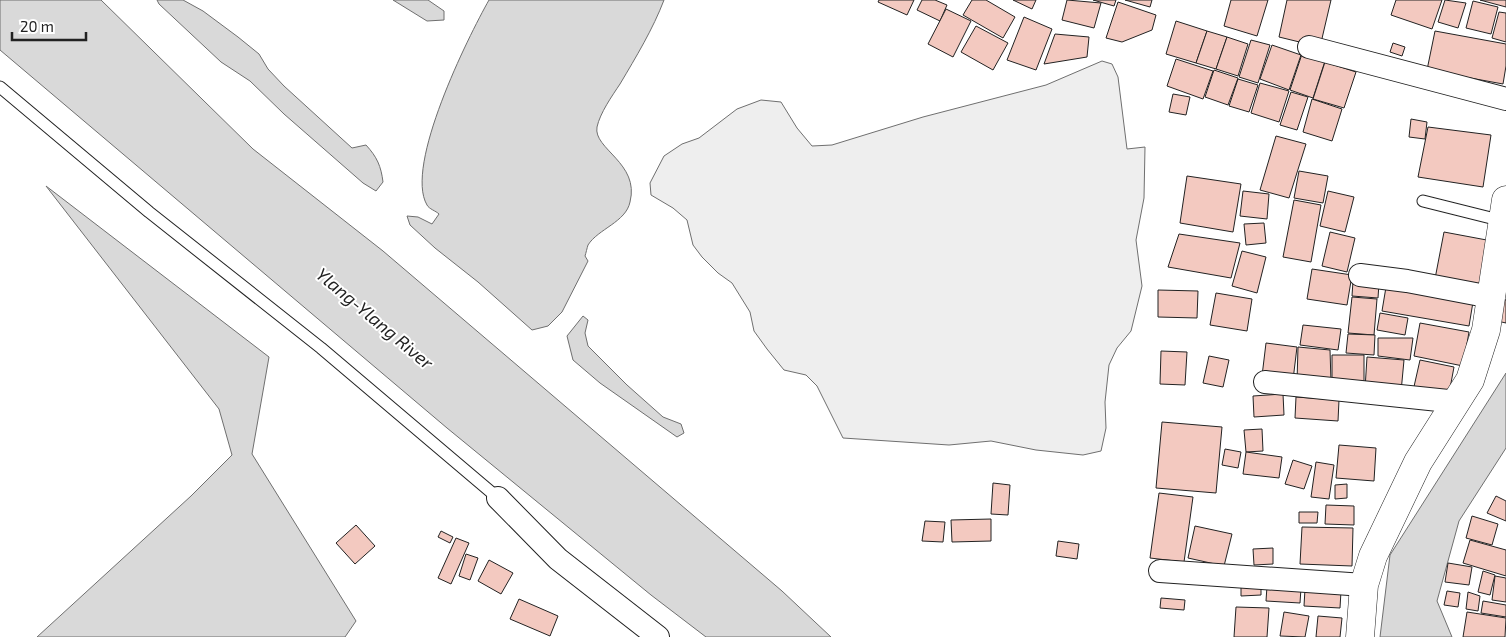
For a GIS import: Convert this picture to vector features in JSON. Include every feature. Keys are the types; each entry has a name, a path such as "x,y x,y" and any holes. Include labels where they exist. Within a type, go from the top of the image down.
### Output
{"street":[{"path":"1309,47 1506,99"},
{"path":"1360,637 1364,585 1373,556 1418,462 1458,402 1470,380 1486,330 1504,211"},
{"path":"1360,275 1407,281 1491,298"},
{"path":"1265,382 1458,402"},
{"path":"498,498 558,560 658,637"},
{"path":"1160,570 1364,585"}],"lane":[{"path":"0,86 148,212 320,348 498,498"},
{"path":"1423,201 1504,211"}],"shaded area":[{"path":"1102,61 1112,64 1118,77 1127,149 1145,147 1144,198 1136,240 1142,286 1131,331 1117,348 1109,365 1105,402 1106,428 1101,451 1083,455 1036,450 991,441 949,445 843,438 817,386 806,375 784,370 754,331 750,312 732,283 718,273 693,245 687,220 673,208 651,195 650,183 664,156 682,144 699,138 737,109 761,100 781,102 797,128 812,146 832,145 923,117 1046,85"}],"water":[{"name":"Ylang-Ylang River","path":"0,0 101,0 253,149 383,251 782,591 831,637 706,637 651,595 447,428 0,50"},
{"path":"157,0 183,0 203,11 259,54 268,69 284,86 352,148 366,145 376,158 381,171 383,182 376,191 363,183 284,114 250,81 221,62"},
{"path":"393,0 428,0 444,11 444,20 427,21"},
{"path":"489,0 664,0 632,64 603,110 597,127 602,143 623,167 628,177 631,188 630,202 623,215 598,234 588,245 585,256 588,261 562,312 548,326 532,330 478,282 435,248 410,225 407,216 418,217 432,224 439,214 427,205 422,187 424,162 441,102 467,42"},
{"path":"46,186 269,357 252,454 356,621 345,637 37,637 191,496 232,455 219,409"},
{"path":"583,316 588,320 585,333 588,346 627,385 663,417 681,424 684,433 677,437 600,383 573,360 567,336"},
{"path":"1506,373 1506,448 1459,521 1437,601 1452,637 1380,637 1390,555"}],"building":[{"path":"879,0 914,0 907,15 878,2"},
{"path":"922,0 935,0 947,5 940,21 917,10"},
{"path":"972,0 986,0 1015,17 1003,38 963,15"},
{"path":"1013,0 1036,0 1032,9"},
{"path":"1067,0 1101,3 1094,28 1062,20"},
{"path":"1093,0 1116,0 1114,6"},
{"path":"1125,0 1152,0 1150,7"},
{"path":"1231,0 1268,0 1257,36 1224,26"},
{"path":"1287,0 1331,0 1320,47 1279,37"},
{"path":"1396,0 1442,0 1432,29 1391,15"},
{"path":"1445,0 1466,3 1458,28 1438,22"},
{"path":"1480,0 1506,0 1506,7"},
{"path":"1473,1 1498,7 1491,34 1466,28"},
{"path":"1118,2 1156,15 1152,30 1122,42 1106,38"},
{"path":"946,9 971,21 953,57 928,44"},
{"path":"1499,12 1506,13 1506,42 1492,38"},
{"path":"1024,17 1052,29 1036,70 1007,60"},
{"path":"1176,21 1207,31 1196,63 1166,54"},
{"path":"976,26 1008,43 993,70 961,52"},
{"path":"1207,31 1227,37 1216,69 1196,63"},
{"path":"1435,31 1506,44 1506,66 1503,84 1427,70"},
{"path":"1055,34 1089,37 1087,57 1044,64"},
{"path":"1227,37 1248,44 1238,76 1216,69"},
{"path":"1251,40 1270,45 1258,83 1239,77"},
{"path":"1393,43 1405,47 1402,56 1390,52"},
{"path":"1272,45 1301,55 1289,90 1260,79"},
{"path":"1302,54 1325,61 1313,98 1290,90"},
{"path":"1176,59 1213,71 1203,99 1167,86"},
{"path":"1325,62 1356,72 1344,108 1313,99"},
{"path":"1214,70 1238,78 1228,105 1205,97"},
{"path":"1238,79 1258,85 1249,112 1229,106"},
{"path":"1260,83 1289,91 1279,122 1251,113"},
{"path":"1291,92 1308,97 1297,130 1280,125"},
{"path":"1173,94 1190,97 1186,115 1169,112"},
{"path":"1312,99 1342,109 1332,141 1303,132"},
{"path":"1411,119 1427,122 1425,139 1409,137"},
{"path":"1428,127 1491,135 1483,187 1418,177"},
{"path":"1276,136 1306,144 1289,198 1260,190"},
{"path":"1299,171 1328,176 1323,203 1294,198"},
{"path":"1187,176 1241,184 1233,232 1180,223"},
{"path":"1243,191 1269,194 1267,219 1240,216"},
{"path":"1328,191 1354,197 1345,232 1320,226"},
{"path":"1294,200 1321,205 1311,262 1283,257"},
{"path":"1264,223 1266,243 1246,245 1244,224"},
{"path":"1330,232 1355,238 1347,272 1322,266"},
{"path":"1444,232 1492,241 1482,292 1434,284"},
{"path":"1179,234 1240,243 1231,278 1168,267"},
{"path":"1242,251 1266,257 1257,293 1232,286"},
{"path":"1312,269 1352,275 1347,305 1307,299"},
{"path":"1353,281 1379,283 1378,298 1352,296"},
{"path":"1387,281 1474,296 1469,326 1382,311"},
{"path":"1158,290 1198,291 1197,318 1158,317"},
{"path":"1216,293 1252,299 1247,331 1210,325"},
{"path":"1352,297 1377,299 1374,335 1348,333"},
{"path":"1498,298 1506,300 1506,323 1493,320"},
{"path":"1380,313 1408,318 1405,335 1377,330"},
{"path":"1420,323 1469,332 1463,366 1414,356"},
{"path":"1303,325 1341,329 1338,350 1300,345"},
{"path":"1348,334 1375,335 1374,355 1346,353"},
{"path":"1378,338 1413,338 1410,360 1378,356"},
{"path":"1266,343 1297,347 1293,380 1262,376"},
{"path":"1298,347 1330,350 1331,382 1297,382"},
{"path":"1161,351 1187,352 1185,385 1160,384"},
{"path":"1332,355 1364,355 1364,382 1332,383"},
{"path":"1209,356 1229,360 1223,387 1203,383"},
{"path":"1367,357 1404,360 1401,392 1365,389"},
{"path":"1420,360 1454,367 1448,399 1413,391"},
{"path":"1283,394 1284,415 1254,417 1253,396"},
{"path":"1296,397 1339,400 1338,421 1295,418"},
{"path":"1162,422 1222,427 1216,493 1156,488"},
{"path":"1262,429 1263,451 1246,452 1244,430"},
{"path":"1339,445 1376,448 1374,481 1336,478"},
{"path":"1225,449 1241,452 1238,468 1222,465"},
{"path":"1246,452 1282,457 1279,478 1243,474"},
{"path":"1293,460 1312,466 1304,489 1285,484"},
{"path":"1316,462 1334,465 1329,499 1311,497"},
{"path":"993,483 1010,485 1008,515 991,514"},
{"path":"1347,484 1347,498 1335,499 1335,485"},
{"path":"1159,493 1193,497 1184,562 1150,558"},
{"path":"1496,496 1506,501 1506,521 1487,513"},
{"path":"1326,505 1354,506 1354,525 1325,524"},
{"path":"1299,512 1318,512 1317,523 1299,523"},
{"path":"1472,516 1498,524 1492,545 1466,538"},
{"path":"991,519 991,541 952,542 951,520"},
{"path":"925,521 945,522 943,542 922,541"},
{"path":"356,525 375,546 355,564 336,543"},
{"path":"1195,526 1232,534 1224,566 1188,558"},
{"path":"1302,527 1353,528 1352,566 1300,564"},
{"path":"441,531 453,537 450,543 438,537"},
{"path":"456,538 469,543 451,584 438,578"},
{"path":"1470,540 1506,550 1506,576 1463,563"},
{"path":"1058,541 1079,544 1077,559 1056,556"},
{"path":"1273,548 1273,564 1254,565 1253,549"},
{"path":"466,554 478,558 470,580 459,576"},
{"path":"489,560 513,573 501,594 478,581"},
{"path":"1448,563 1472,567 1469,585 1445,582"},
{"path":"1483,571 1495,575 1490,595 1478,592"},
{"path":"1495,576 1506,578 1506,602 1492,600"},
{"path":"1261,583 1261,595 1241,596 1241,584"},
{"path":"1267,586 1301,588 1300,603 1266,601"},
{"path":"1305,589 1341,591 1340,608 1304,606"},
{"path":"1447,591 1460,593 1458,607 1444,605"},
{"path":"1468,592 1480,596 1478,611 1466,609"},
{"path":"1161,598 1185,600 1184,610 1160,608"},
{"path":"519,599 558,616 550,636 510,619"},
{"path":"1483,601 1506,605 1506,617 1481,613"},
{"path":"1236,607 1269,608 1267,637 1234,637"},
{"path":"1284,612 1309,616 1305,637 1280,636"},
{"path":"1467,612 1506,618 1505,637 1463,637"},
{"path":"1318,616 1342,618 1340,637 1316,637"}]}
